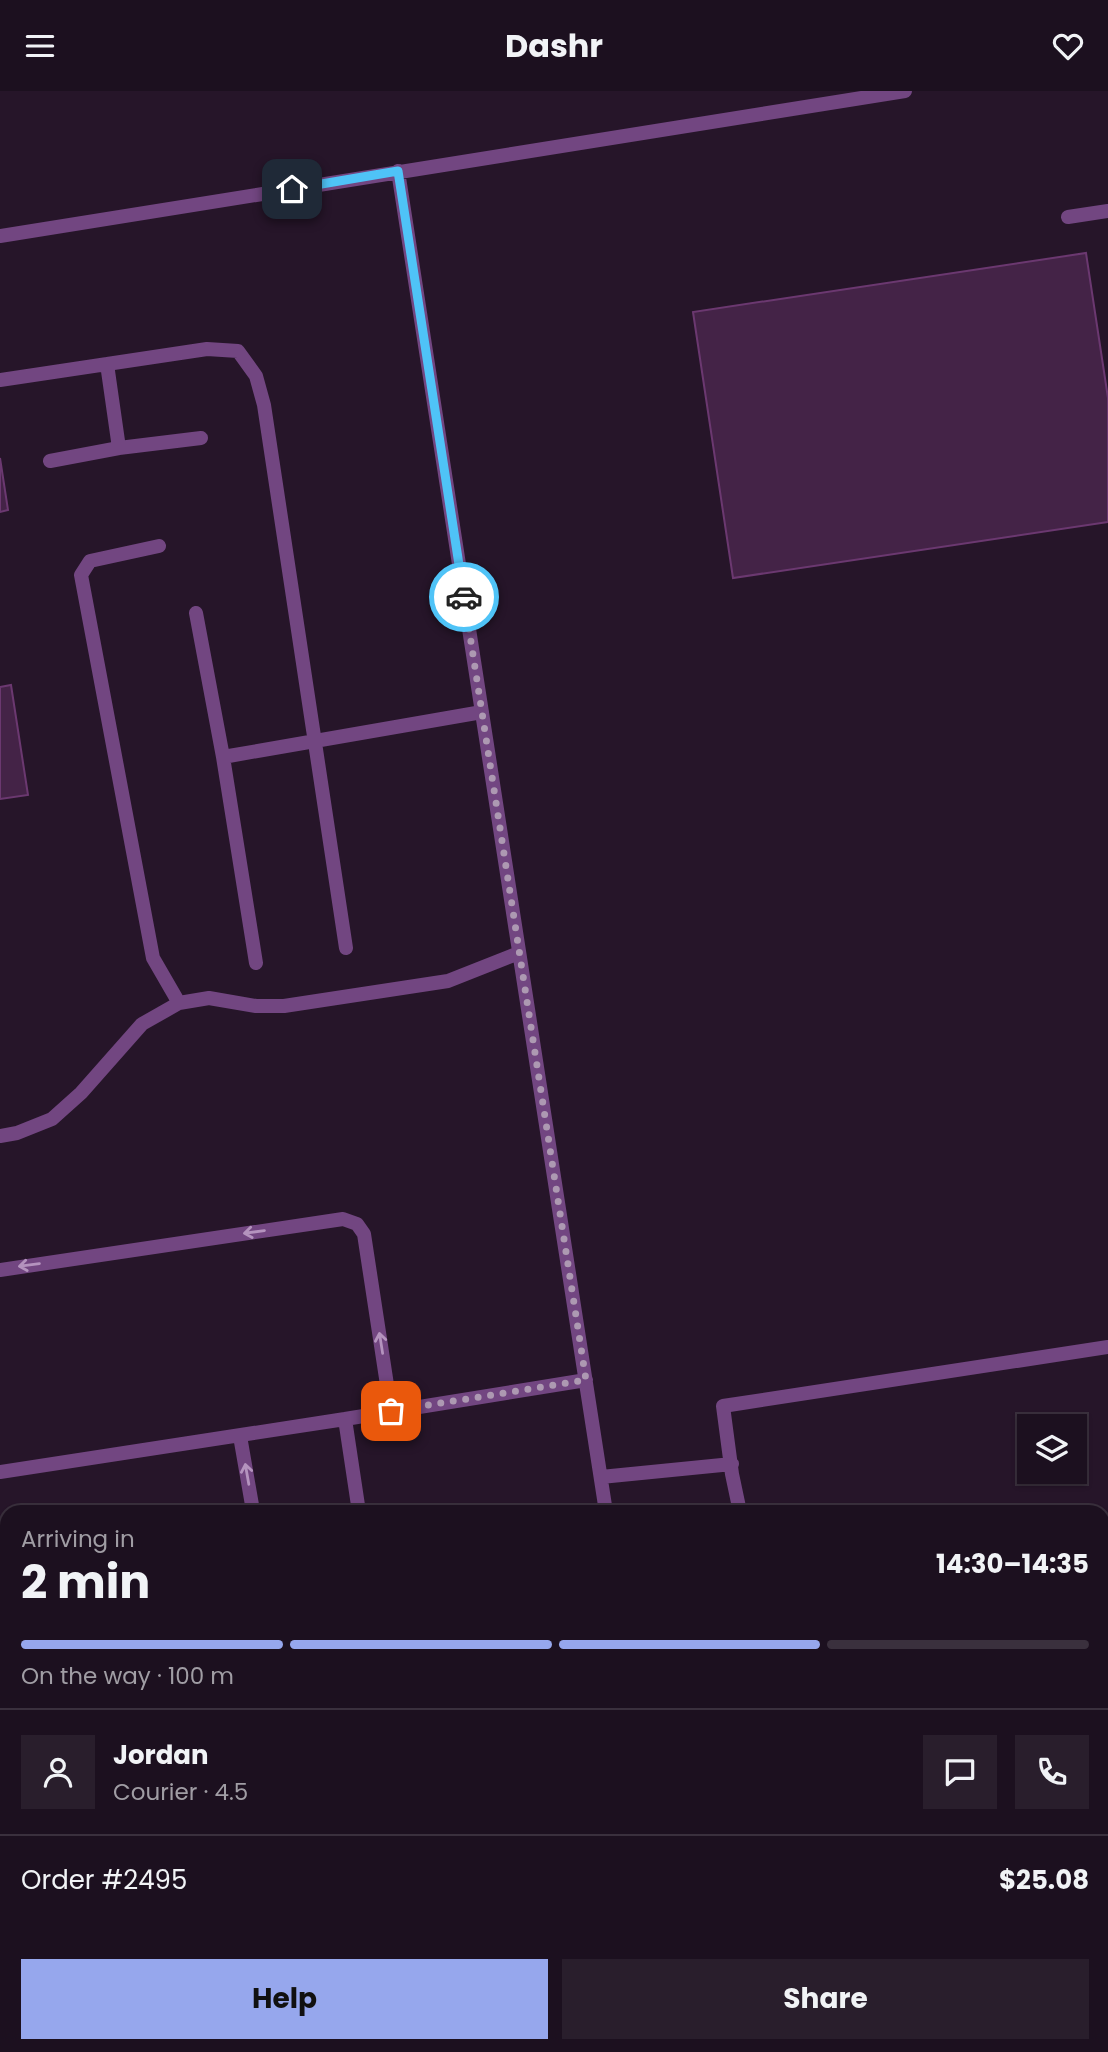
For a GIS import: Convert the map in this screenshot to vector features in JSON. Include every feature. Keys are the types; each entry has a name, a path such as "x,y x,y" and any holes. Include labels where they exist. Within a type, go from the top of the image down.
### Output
{"lane":[{"path":"0,236 905,91"},
{"path":"398,171 605,1505"},
{"path":"1068,217 1108,211"},
{"path":"0,380 207,348 237,351 256,376 264,405 346,948"},
{"path":"107,364 119,448"},
{"path":"50,461 119,448 201,438"},
{"path":"159,546 90,561 81,575 153,958 179,1003"},
{"path":"196,613 223,757 256,963"},
{"path":"223,757 482,712"},
{"path":"0,1136 18,1133 52,1119 81,1093 142,1024 179,1003 209,998 256,1006 297,1004 448,981 519,953"},
{"path":"0,1270 343,1219 357,1224 364,1234 391,1411"},
{"path":"739,1505 723,1406 1108,1347"},
{"path":"0,1472 586,1380"},
{"path":"345,1419 358,1505"},
{"path":"240,1436 252,1505"},
{"path":"601,1477 732,1464"}],"building":[{"path":"1086,253 1108,398 1108,522 733,578 693,312"},
{"path":"0,458 8,510 0,512"},
{"path":"11,685 28,795 0,799 0,687"}],"way so far":[{"path":"391,1411 586,1380 464,597"}],"route":[{"path":"292,189 398,171 464,597"}]}
